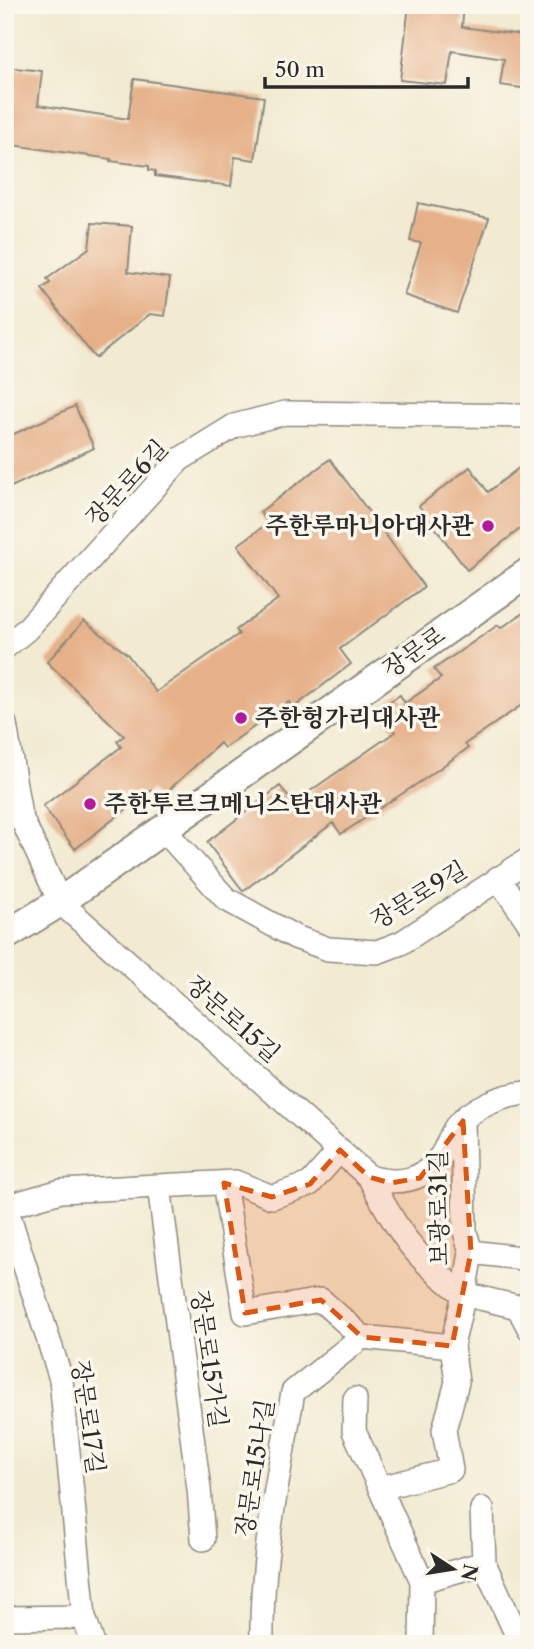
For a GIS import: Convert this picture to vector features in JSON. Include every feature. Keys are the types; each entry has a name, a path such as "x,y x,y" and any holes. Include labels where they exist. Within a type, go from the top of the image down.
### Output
{"street":[{"name":"장문로6길","path":"5,647 26,630 179,460 234,426 285,413 529,416"},
{"name":"장문로","path":"5,936 60,902 529,572"},
{"path":"5,724 20,815 60,902"},
{"name":"장문로9길","path":"163,829 226,899 295,937 328,949 377,952 401,943 529,859"},
{"path":"498,877 529,923"},
{"name":"장문로15길","path":"60,902 369,1177"},
{"name":"보광로31길","path":"369,1177 390,1183 421,1178 440,1157 457,1126 479,1108 517,1094 529,1093"},
{"name":"보광로31길","path":"463,1121 465,1232 471,1252 464,1294"},
{"path":"7,1205 61,1191 234,1182 272,1197 310,1184 340,1150"},
{"path":"369,1177 397,1230 435,1274 464,1294 523,1305 529,1328"},
{"name":"장문로15가길","path":"224,1183 245,1314 321,1300 362,1337"},
{"name":"장문로15가길","path":"159,1186 199,1489 203,1539"},
{"name":"장문로17길","path":"7,1205 61,1379 84,1617 93,1644"},
{"path":"471,1252 529,1259"},
{"path":"380,1488 451,1470 444,1430 457,1382 452,1346 464,1294"},
{"path":"362,1337 452,1346"},
{"name":"장문로15나길","path":"262,1644 261,1614 271,1520 293,1392 362,1337"},
{"path":"355,1399 354,1431 422,1581 421,1644"},
{"path":"482,1509 484,1563 521,1644"},
{"path":"422,1581 484,1563"},
{"path":"5,1618 84,1617"}],"highlighted area":[{"path":"463,1121 471,1252 452,1346 362,1337 321,1300 245,1313 224,1183 272,1197 310,1184 340,1150 369,1177 390,1183 420,1178"}],"building":[{"path":"409,5 464,5 462,27 529,36 529,89 500,85 504,59 452,51 447,85 400,80"},
{"path":"5,67 42,71 38,105 128,119 134,79 264,97 255,160 235,157 231,186 155,176 155,171 149,170 149,166 12,145 13,136 5,136"},
{"path":"418,203 489,218 457,313 404,295 421,243 410,241"},
{"path":"92,223 132,226 128,272 170,278 165,316 150,314 95,358 42,289 50,283 47,279 89,248"},
{"path":"75,406 94,448 5,490 5,438"},
{"path":"330,459 424,587 340,649 351,664 293,708 289,702 224,748 220,743 158,800 151,790 75,849 43,806 121,747 117,741 124,736 47,662 84,621 127,654 156,692 239,634 236,630 278,599 238,545 268,523 260,512"},
{"path":"529,460 529,522 467,570 419,506 470,467 488,492"},
{"path":"529,609 529,700 465,744 468,748 426,778 341,834 333,823 243,891 207,842 280,786 293,803 395,732 379,709 400,695 405,703 441,678 434,669 498,625 501,628"}],"place":[{"name":"주한루마니아대사관","path":"488,526"},
{"name":"주한헝가리대사관","path":"241,718"},
{"name":"주한투르크메니스탄대사관","path":"90,804"}]}
